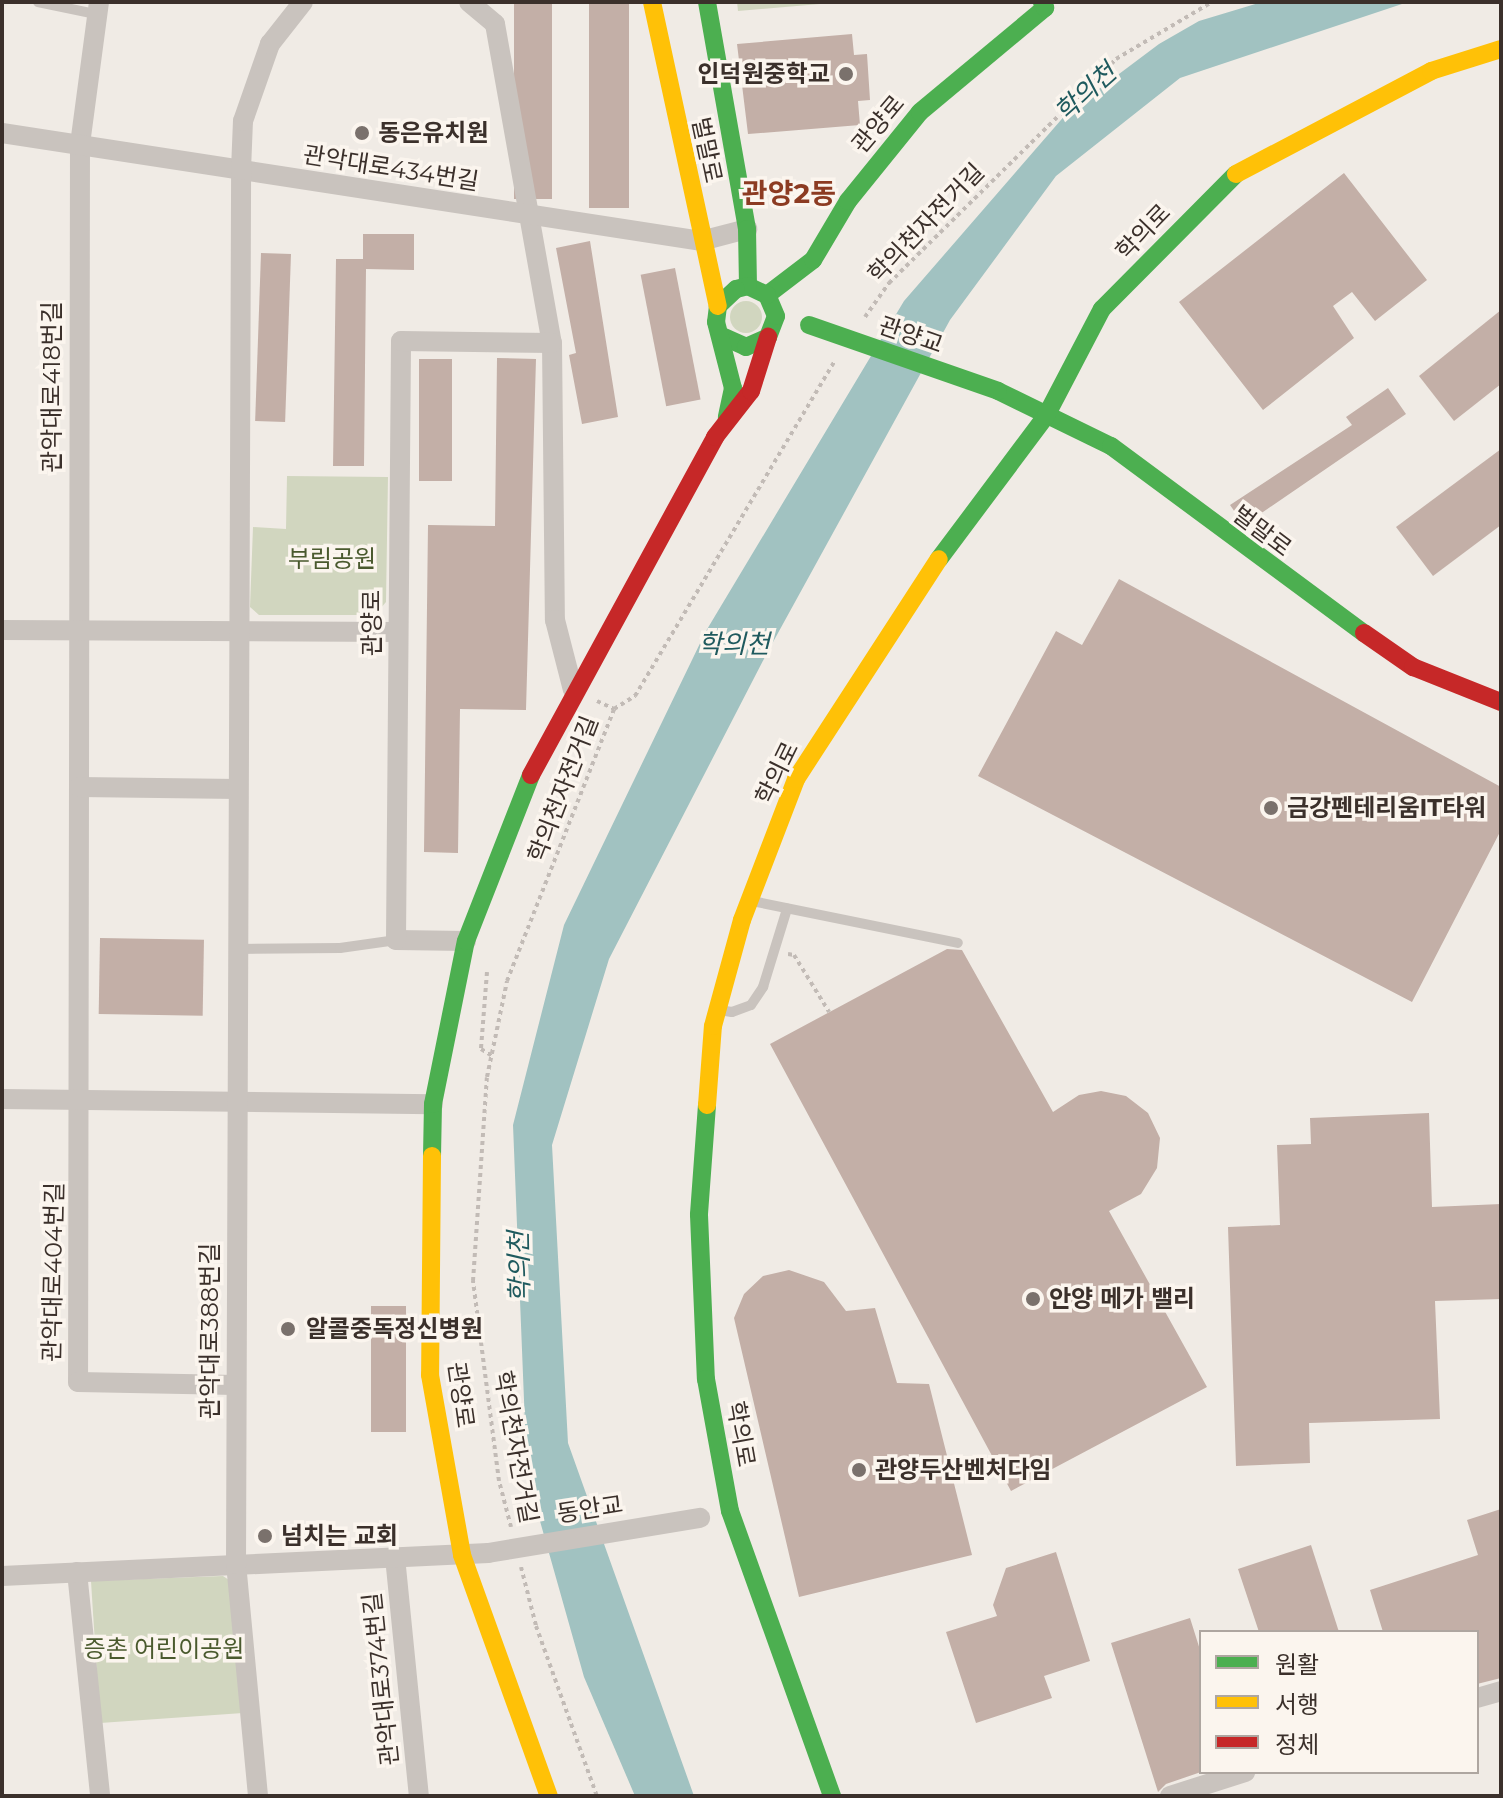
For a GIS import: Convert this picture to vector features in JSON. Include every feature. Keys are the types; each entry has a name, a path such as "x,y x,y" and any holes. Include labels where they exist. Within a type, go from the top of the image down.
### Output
{"street":[{"path":"238,1099 243,121 270,44 303,2"},
{"path":"469,2 495,24 532,217 552,343 555,620 573,690"},
{"name":"벌말로","path":"652,2 701,241 718,306"},
{"name":"벌말로","path":"707,2 747,229 748,286"},
{"name":"관양로","path":"767,295 813,260 848,201 920,112 1045,8 1042,2"},
{"path":"80,144 97,8"},
{"name":"학의로","path":"832,1796 730,1511 706,1379 699,1215 717,1010 750,901 796,779 945,550 1046,416 1102,309 1241,169 1431,71 1501,49"},
{"name":"관악대로434번길","path":"2,133 701,241 747,229"},
{"name":"관악대로418번길","path":"76,631 80,144"},
{"path":"724,337 746,347 768,337 776,316 767,295 748,286 725,295 718,306 716,322 724,337 733,388 727,417"},
{"name":"관양교","path":"776,316 998,391"},
{"name":"관양로","path":"549,1796 462,1555 430,1375 433,1104 466,941 522,791 573,690 727,417 751,391 768,337"},
{"name":"관양로","path":"396,940 401,341 552,343"},
{"name":"벌말로","path":"998,391 1111,446 1288,580 1413,667 1501,702"},
{"path":"2,630 398,632"},
{"name":"관악대로404번길","path":"76,631 81,1100 78,1382 236,1385"},
{"path":"79,787 238,789"},
{"path":"396,940 466,941"},
{"path":"2,1099 238,1099 433,1104"},
{"name":"관악대로388번길","path":"236,1564 238,1099"},
{"name":"동안교","path":"462,1555 730,1511"},
{"path":"2,1576 462,1555"},
{"name":"관악대로374번길","path":"395,1557 419,1796"},
{"path":"236,1564 258,1796"},
{"path":"77,1572 100,1796"},
{"path":"1479,1697 1501,1691"},
{"path":"1170,1796 1239,1774"}],"lane":[{"path":"38,2 97,8"},
{"path":"750,901 958,943"},
{"path":"717,1010 732,1012 751,1005 774,951 787,909"},
{"path":"238,949 340,948 396,940"}],"path":[{"name":"학의천자전거길","path":"862,321 889,283 1116,59 1212,2"},
{"name":"학의천자전거길","path":"513,1539 499,1481 473,1281 487,1077 507,981 614,709 635,696 836,359"},
{"path":"774,951 794,955 829,1012"},
{"name":"학의천자전거길","path":"517,1553 536,1626 597,1796"}],"green space":[{"path":"737,2 843,2 738,11"},
{"path":"746,301 757,306 762,317 757,328 746,333 735,328 730,317 735,306"},
{"name":"부림공원","path":"287,476 388,477 386,602 375,615 259,615 250,607 253,527 286,529"},
{"name":"증촌 어린이공원","path":"223,1576 229,1580 243,1713 100,1723 91,1581"}],"water":[{"name":"학의천","path":"1262,2 1408,2 1180,78 1056,176 950,320 767,653 609,959 552,1145 568,1443 694,1796 635,1796 584,1677 527,1475 513,1125 564,925 706,631 904,301 1067,113 1159,44 1199,21"}],"building":[{"path":"514,2 552,2 552,199 514,199"},
{"path":"589,2 629,2 629,208 589,208"},
{"path":"852,34 854,55 867,54 870,100 858,101 860,125 748,134 737,44"},
{"path":"1344,173 1427,280 1375,321 1352,292 1333,306 1354,338 1263,410 1179,302"},
{"path":"363,234 414,234 414,270 366,269 364,466 333,466 336,259 363,259"},
{"path":"590,241 618,417 582,424 569,355 576,353 556,248"},
{"path":"261,253 291,254 285,422 255,421"},
{"path":"675,268 701,400 666,406 641,275"},
{"path":"1501,310 1501,384 1454,421 1419,376"},
{"path":"497,358 536,359 526,710 460,709 458,853 424,852 428,525 495,526"},
{"path":"419,359 452,359 452,481 419,481"},
{"path":"1388,388 1406,414 1244,525 1230,505 1352,425 1346,417"},
{"path":"1501,449 1501,525 1433,576 1396,527"},
{"name":"금강펜테리움IT타워","path":"1119,579 1501,787 1501,830 1412,1002 978,776 1056,631 1082,645"},
{"path":"100,938 204,940 203,1016 99,1014"},
{"name":"안양 메가 밸리","path":"947,949 962,950 1053,1112 1079,1095 1101,1091 1126,1096 1148,1113 1160,1138 1157,1168 1141,1194 1109,1211 1207,1387 1011,1491 770,1044"},
{"path":"1429,1113 1432,1207 1501,1204 1501,1299 1435,1301 1440,1419 1309,1423 1310,1463 1236,1466 1228,1227 1280,1225 1277,1145 1311,1144 1310,1118"},
{"name":"관양두산벤처다임","path":"789,1270 824,1282 846,1311 875,1308 897,1383 929,1384 972,1555 799,1597 734,1318 744,1294 763,1276"},
{"path":"371,1306 406,1306 406,1432 371,1432"},
{"path":"1501,1509 1501,1678 1479,1684 1479,1630 1382,1630 1370,1590 1478,1555 1467,1520"},
{"path":"1311,1545 1338,1630 1258,1630 1238,1569"},
{"path":"1056,1552 1090,1661 1044,1676 1052,1698 976,1723 946,1632 997,1616 993,1605 1006,1568"},
{"path":"1190,1618 1199,1647 1199,1773 1166,1784 1158,1792 1111,1643"}],"traffic: fast":[{"path":"707,2 747,229 748,286"},
{"path":"767,295 813,260 848,201 920,112 1045,8 1042,2"},
{"path":"939,559 1046,416 1102,309 1236,174"},
{"path":"724,337 746,347 768,337 776,316 767,295 748,286 736,289 718,306 716,322 733,388 727,417"},
{"path":"809,325 998,391"},
{"path":"998,391 1111,446 1364,633"},
{"path":"432,1156 433,1104 466,941 531,775"},
{"path":"707,1105 699,1215 706,1379 730,1511 832,1796"}],"traffic: slow":[{"path":"652,2 718,306"},
{"path":"1236,174 1431,71 1501,49"},
{"path":"707,1105 713,1026 742,920 796,779 939,559"},
{"path":"432,1156 430,1375 462,1555 549,1796"}],"traffic: jam":[{"path":"531,775 715,437 751,391 768,337"},
{"path":"1364,633 1413,667 1501,702"}],"place":[{"name":"인덕원중학교","path":"846,74"},
{"name":"동은유치원","path":"362,133"},
{"name":"금강펜테리움IT타워","path":"1271,808"},
{"name":"안양 메가 밸리","path":"1033,1299"},
{"name":"알콜중독정신병원","path":"288,1329"},
{"name":"관양두산벤처다임","path":"859,1470"},
{"name":"넘치는 교회","path":"265,1536"}],"district":[{"name":"관양2동","path":"789,193"}]}
